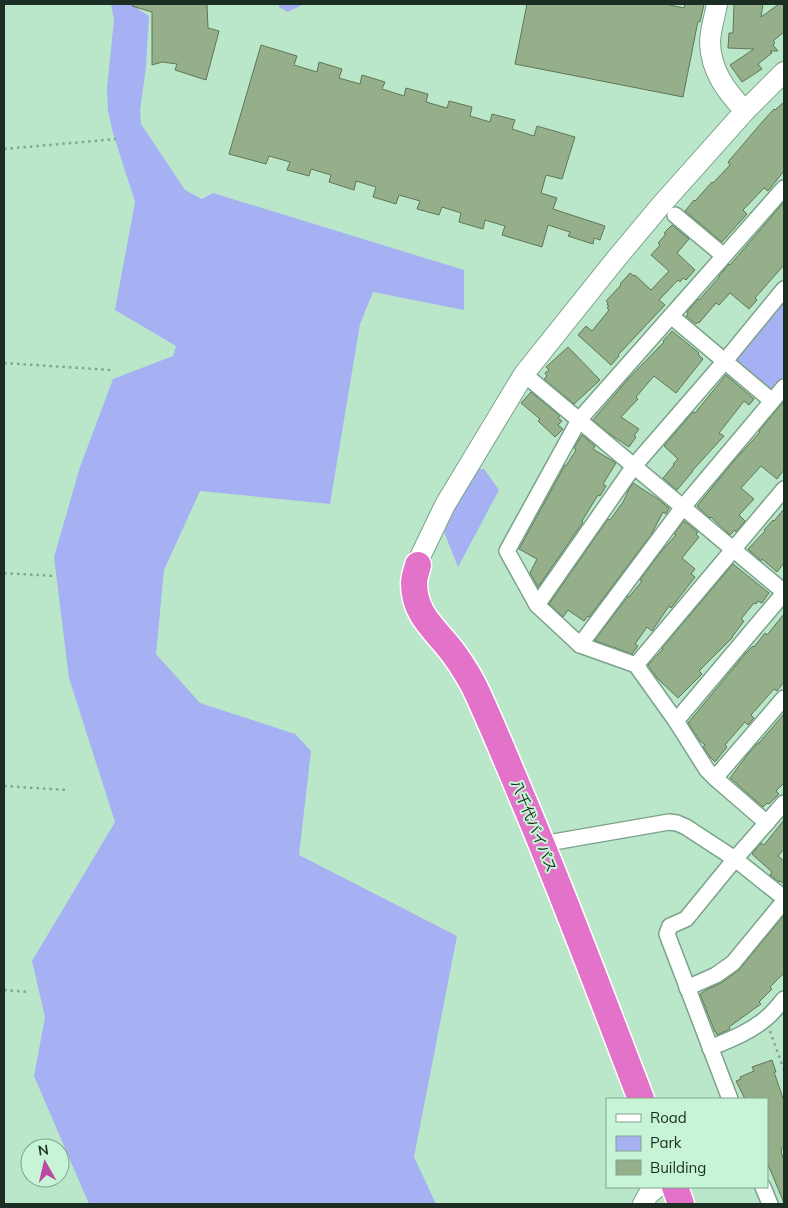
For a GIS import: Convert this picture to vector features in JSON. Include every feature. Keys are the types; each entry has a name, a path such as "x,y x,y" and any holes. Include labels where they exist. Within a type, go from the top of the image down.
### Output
{"highway":[{"name":"八千代バイパス","path":"418,564 414,582 416,599 421,612 428,624 448,646 468,674 488,716 542,844 641,1098"},
{"path":"675,1188 681,1204"}],"street":[{"path":"717,4 710,41 712,59 720,81 745,111"},
{"path":"418,564 445,506 524,374 662,204 745,111 784,72"},
{"path":"767,824 707,770 636,665 580,646 537,605 507,551 579,420 784,188"},
{"path":"675,215 724,256"},
{"path":"537,605 634,466 725,361 784,289"},
{"path":"671,316 772,401"},
{"path":"524,374 784,592 676,722"},
{"path":"580,646 683,507 784,387"},
{"path":"636,665 784,489"},
{"path":"715,778 784,698"},
{"path":"730,1098 667,934 670,926 686,920 784,803"},
{"path":"542,844 669,822 677,823 736,859 784,900 733,962 716,975 687,988"},
{"path":"710,1048 745,1033 766,1019 784,999"},
{"path":"643,1204 648,1195 657,1188"},
{"path":"763,1188 770,1204"}],"path":[{"path":"4,149 116,139"},
{"path":"4,363 111,370"},
{"path":"4,573 54,576"},
{"path":"4,786 67,790"},
{"path":"4,990 28,992"},
{"path":"769,1027 784,1070"}],"green space":[{"path":"111,4 138,4 139,10 149,16 146,67 140,111 141,124 185,190 202,199 213,193 464,270 464,310 373,292 360,324 330,504 200,491 164,570 156,654 200,703 295,734 311,751 299,855 457,936 414,1157 436,1204 89,1204 70,1160 70,1138 61,1138 34,1076 45,1017 32,961 115,822 69,678 54,557 80,467 113,379 173,356 176,346 115,310 135,202 108,111 107,88 114,20"},
{"path":"279,4 304,4 288,12 279,7"},
{"path":"784,300 784,379 775,390 767,391 735,363 736,356"},
{"path":"476,469 484,469 499,490 458,567 442,527"}],"building":[{"path":"133,4 207,4 208,28 219,31 206,80 175,70 177,64 162,62 152,65 152,12 132,6"},
{"path":"527,4 665,4 684,8 685,4 704,4 700,22 698,21 683,97 515,64"},
{"path":"734,4 763,4 761,17 779,4 784,4 784,32 773,41 775,43 773,45 778,51 770,51 772,53 758,64 762,69 742,82 730,65 754,49 728,48 729,33 733,33"},
{"path":"261,45 297,56 294,65 317,72 319,62 342,69 339,78 360,84 362,75 385,82 382,89 404,96 406,88 428,94 426,102 447,108 449,101 472,107 470,116 490,122 492,114 515,120 512,129 534,136 537,126 575,137 562,179 546,175 541,193 557,198 553,209 605,226 600,240 594,238 593,244 568,236 570,232 548,225 542,247 502,235 505,226 485,220 483,229 459,222 461,213 442,207 439,215 417,209 420,201 399,195 396,204 373,197 376,187 356,181 354,190 329,182 331,175 311,169 309,176 287,170 290,162 269,156 266,164 229,154"},
{"path":"784,102 784,171 768,191 764,188 743,210 747,214 722,242 685,211 730,165 728,162 763,121 774,109"},
{"path":"784,202 784,265 755,298 757,300 749,309 730,293 719,305 716,303 696,324 686,316 687,312"},
{"path":"672,225 689,239 677,253 695,270 686,280 683,278 680,282 678,280 659,300 665,305 611,365 578,335 586,326 592,331 609,310 606,301 630,273 635,275 651,290 669,271 651,255 660,245 658,243 666,234 664,233"},
{"path":"672,331 699,353 703,359 676,393 654,376 636,397 638,399 621,417 639,429 629,447 593,420"},
{"path":"568,347 600,380 574,404 544,379 547,376 545,373 549,370 546,367"},
{"path":"726,375 754,399 749,405 744,401 719,433 724,436 677,490 663,478 678,459 664,446 693,412 695,413"},
{"path":"531,392 560,416 558,418 562,421 558,425 563,429 555,437 538,421 540,419 521,403"},
{"path":"784,401 784,470 777,479 761,466 741,488 754,499 739,515 745,521 736,532 735,530 730,535 697,506"},
{"path":"582,435 595,446 593,449 616,463 603,484 606,486 600,496 598,495 583,522 538,587 530,573 537,559 519,549 565,465 576,450 574,448"},
{"path":"633,483 669,508 666,514 663,512 651,535 589,617 584,621 568,610 563,617 549,604 608,519 610,520 623,502"},
{"path":"784,509 784,563 777,572 748,549"},
{"path":"684,521 698,532 696,534 699,537 682,558 695,569 691,574 695,577 671,608 669,606 652,631 647,627 635,644 638,646 632,654 596,641 628,596 642,581 640,580 660,553 676,535 674,534"},
{"path":"733,564 769,593 762,603 758,601 756,604 754,603 741,619 744,621 732,638 699,671 702,674 678,698 657,678 648,665"},
{"path":"784,614 784,682 777,691 774,689 751,715 754,718 748,725 745,722 725,745 727,747 715,762 688,723 745,654 754,647 765,633 767,635"},
{"path":"784,714 784,783 776,791 779,794 763,807 730,778 748,754"},
{"path":"784,820 784,849 778,856 784,861 784,884 770,875 772,872 752,854 761,843 764,845"},
{"path":"784,915 784,973 770,987 772,989 759,1002 761,1004 729,1027 730,1029 717,1035 700,994 721,983 739,970"},
{"path":"772,1060 784,1101 784,1147 781,1149 781,1152 784,1160 784,1203 768,1164 768,1098 744,1098 736,1081 741,1079 740,1077 754,1071 752,1067"}]}
